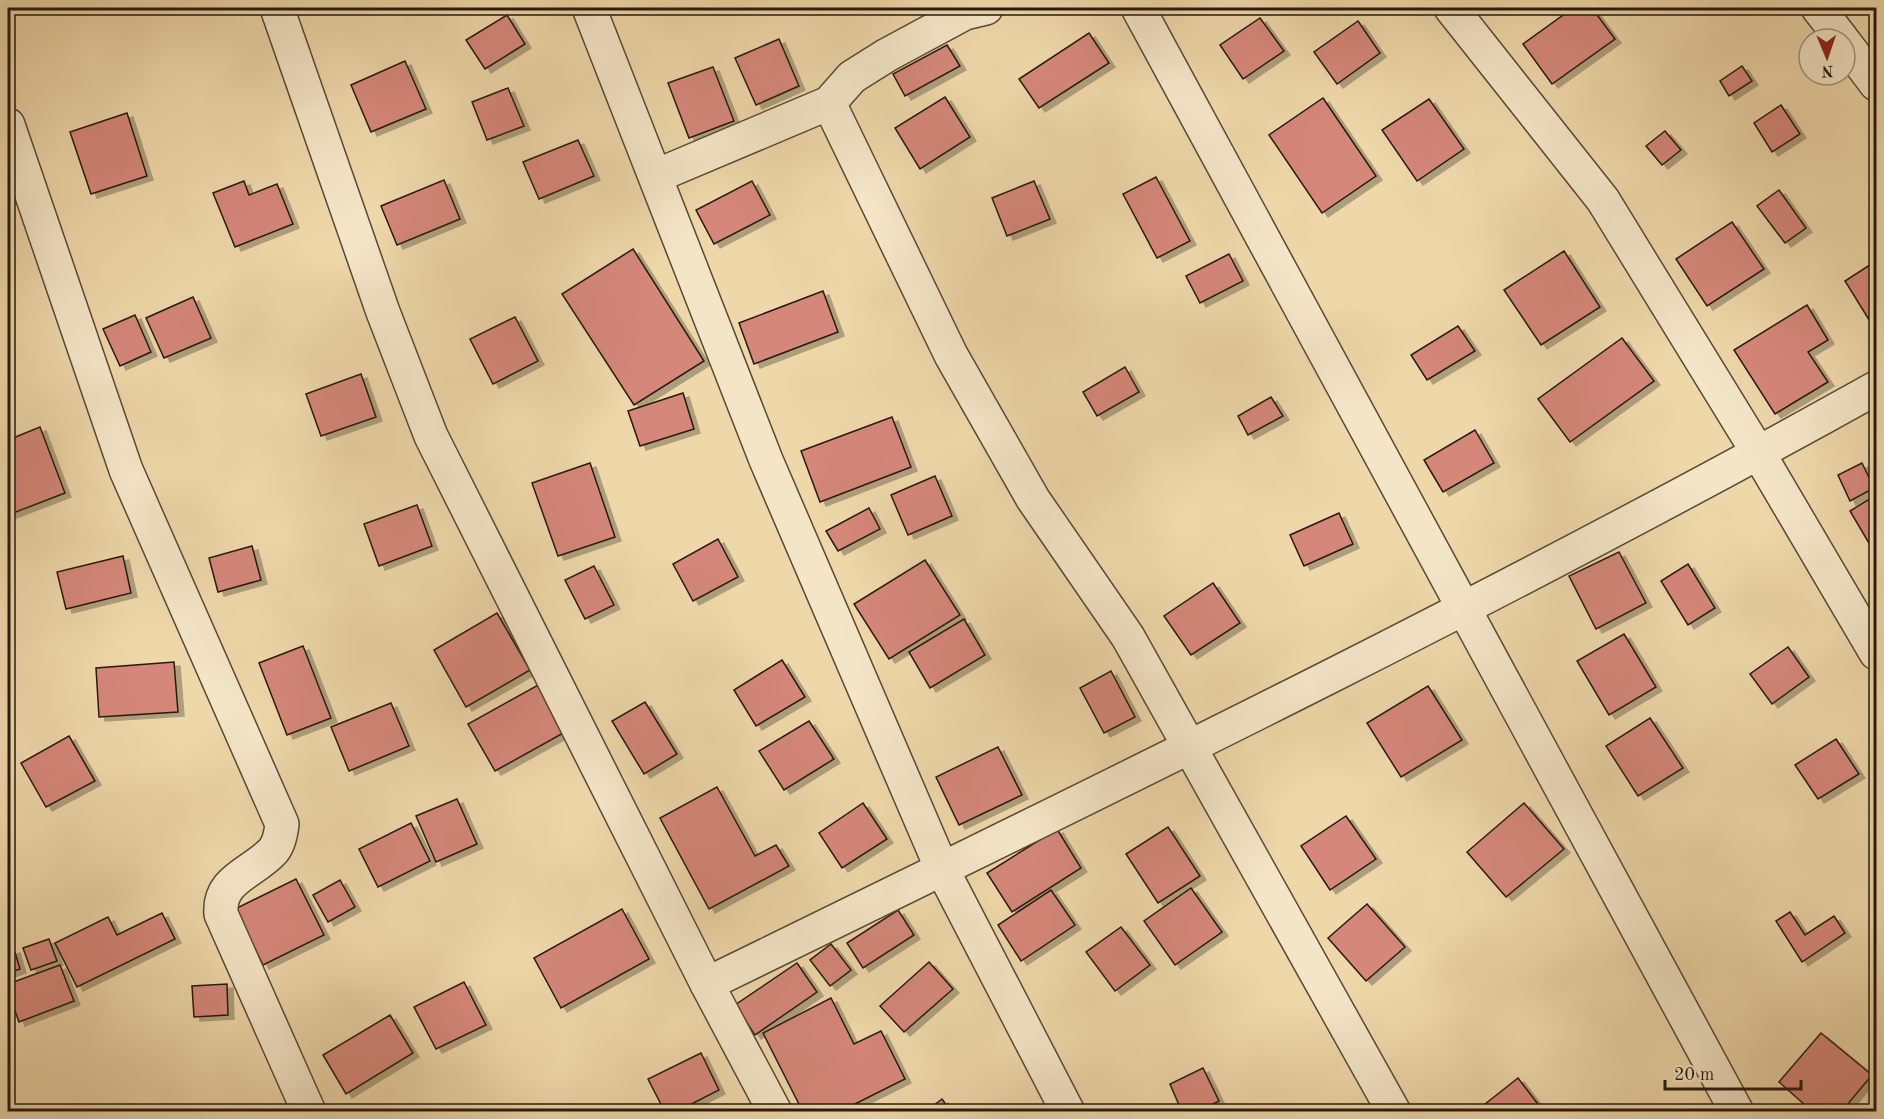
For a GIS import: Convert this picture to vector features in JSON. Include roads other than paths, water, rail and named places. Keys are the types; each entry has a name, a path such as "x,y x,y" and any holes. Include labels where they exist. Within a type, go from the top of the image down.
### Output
{"street":[{"path":"277,8 383,312 432,436 707,984 775,1112"},
{"path":"589,8 766,460 942,869 1068,1112"},
{"path":"656,176 829,103 852,77 887,54 965,13 987,8"},
{"path":"1138,8 1737,1112"},
{"path":"1451,8 1603,200 1759,454 1876,653"},
{"path":"1818,8 1833,27"},
{"path":"1857,59 1876,84"},
{"path":"829,103 951,355 1033,499 1128,637 1394,1112"},
{"path":"8,125 126,470 282,824 274,850 225,890 220,901 221,914 309,1112"},
{"path":"707,984 1190,747 1759,454 1876,388"}]}
